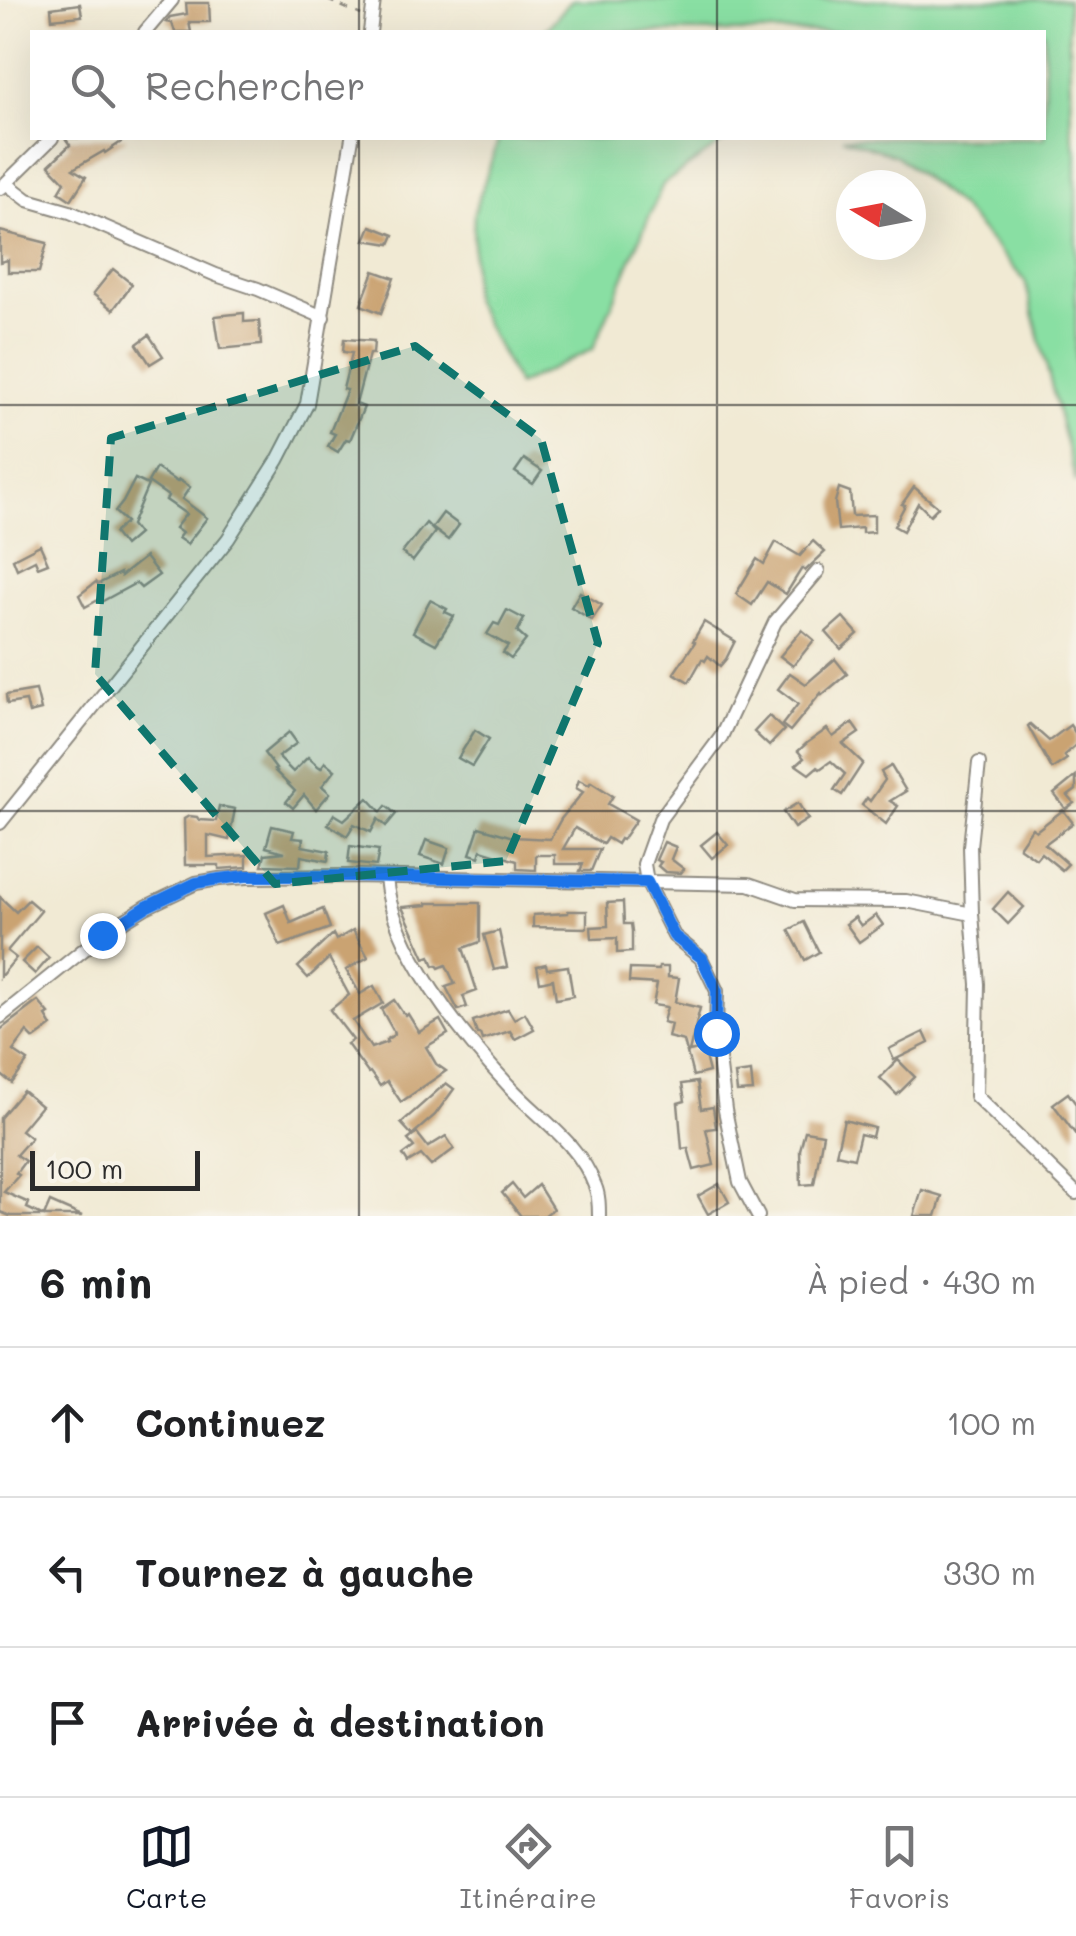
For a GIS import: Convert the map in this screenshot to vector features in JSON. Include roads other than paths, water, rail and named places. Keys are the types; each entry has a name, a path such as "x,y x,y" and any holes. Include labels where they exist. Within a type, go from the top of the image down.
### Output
{"street":[{"path":"147,30 172,0"},
{"path":"371,26 374,0"},
{"path":"50,140 4,186 28,200 70,212 216,276 258,288 323,317"},
{"path":"0,824 228,539 278,460 307,404 352,140"},
{"path":"758,1216 740,1182 725,1110 716,1033 717,991 702,958 674,936 647,882 644,864 660,820 721,737 775,622 818,570"},
{"path":"979,763 970,846 978,984 976,1096 1076,1193"},
{"path":"0,1017 102,935 146,907 196,883 246,876 749,884 795,900 906,900 972,914"},
{"path":"386,878 394,919 412,958 452,1016 510,1086 552,1125 578,1158 596,1187 600,1216"}]}
